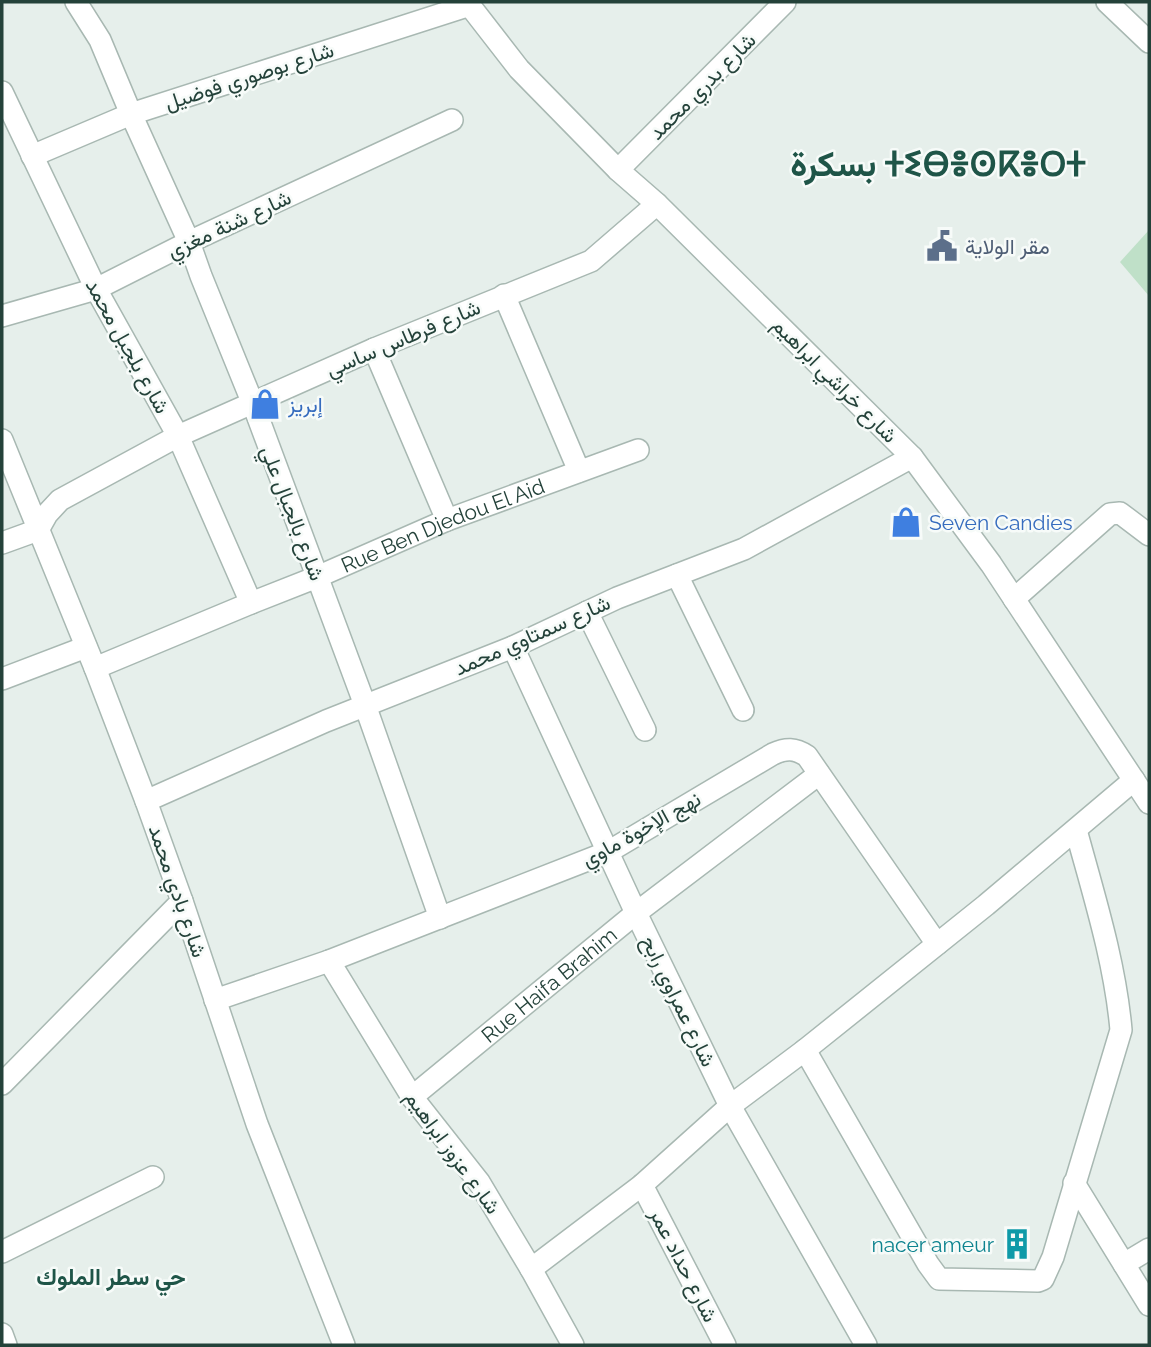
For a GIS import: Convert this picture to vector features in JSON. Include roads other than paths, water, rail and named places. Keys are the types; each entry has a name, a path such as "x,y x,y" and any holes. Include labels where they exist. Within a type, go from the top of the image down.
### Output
{"street":[{"name":"شارع بالجبال علي","path":"76,2 100,40 189,242 253,404 365,705 440,918"},
{"name":"شارع بدري محمد","path":"618,170 785,2"},
{"path":"1107,2 1149,42"},
{"name":"شارع بوصوري فوضيل","path":"32,156 131,114 468,3"},
{"name":"شارع خراشي ابراهيم","path":"468,3 519,69 618,170 657,204 912,457 1014,598 1149,803"},
{"name":"شارع بلجبل محمد","path":"2,92 96,289 178,436 251,603"},
{"name":"شارع شنة مغزي","path":"2,316 96,289 189,242 452,120"},
{"name":"شارع فرطاس ساسي","path":"38,530 47,514 60,500 178,436 374,349 591,261 657,204"},
{"path":"504,295 579,471"},
{"path":"374,349 447,520"},
{"name":"شارع بادي محمد","path":"2,440 146,801 257,1124 344,1345"},
{"name":"Rue Ben Djedou El Aid","path":"95,668 317,577 447,520 638,450"},
{"name":"شارع سمتاوي محمد","path":"146,801 326,721 513,647 617,598 744,549 912,457"},
{"path":"1014,598 1110,514 1120,513 1149,535"},
{"path":"2,543 38,530"},
{"path":"677,575 743,710"},
{"path":"587,612 645,730"},
{"path":"2,679 86,647"},
{"name":"شارع عمراوي رابح","path":"513,647 636,913 730,1106 866,1345"},
{"name":"نهج الإخوة ماوي","path":"215,1000 329,961 608,852 773,754 791,749 807,756 937,944"},
{"name":"Rue Haifa Brahim","path":"412,1097 636,913 820,774"},
{"path":"531,1269 642,1185 730,1106 805,1050 937,944 1134,780"},
{"path":"805,1050 939,1279 1043,1279 1053,1257 1121,1030 1118,997 1108,948 1076,830"},
{"path":"2,1084 182,901"},
{"name":"شارع عزوز ابراهيم","path":"329,961 412,1097 480,1182 573,1345"},
{"path":"2,1252 153,1177"},
{"path":"1074,1183 1149,1305"},
{"name":"شارع حداد عمر","path":"642,1185 725,1345"},
{"path":"1124,1264 1149,1249"},
{"path":"2,1334 6,1345"}],"place":[{"name":"مقر الولاية","path":"942,246"},
{"name":"إبريز","path":"265,404"},
{"name":"Seven Candies","path":"906,522"},
{"name":"nacer ameur","path":"1017,1244"}],"district":[{"name":"بسكرة ⵜⵉⴱⴻⵙⴽⴻⵔⵜ","path":"938,163"},
{"name":"حي سطر الملوك","path":"111,1276"}]}
